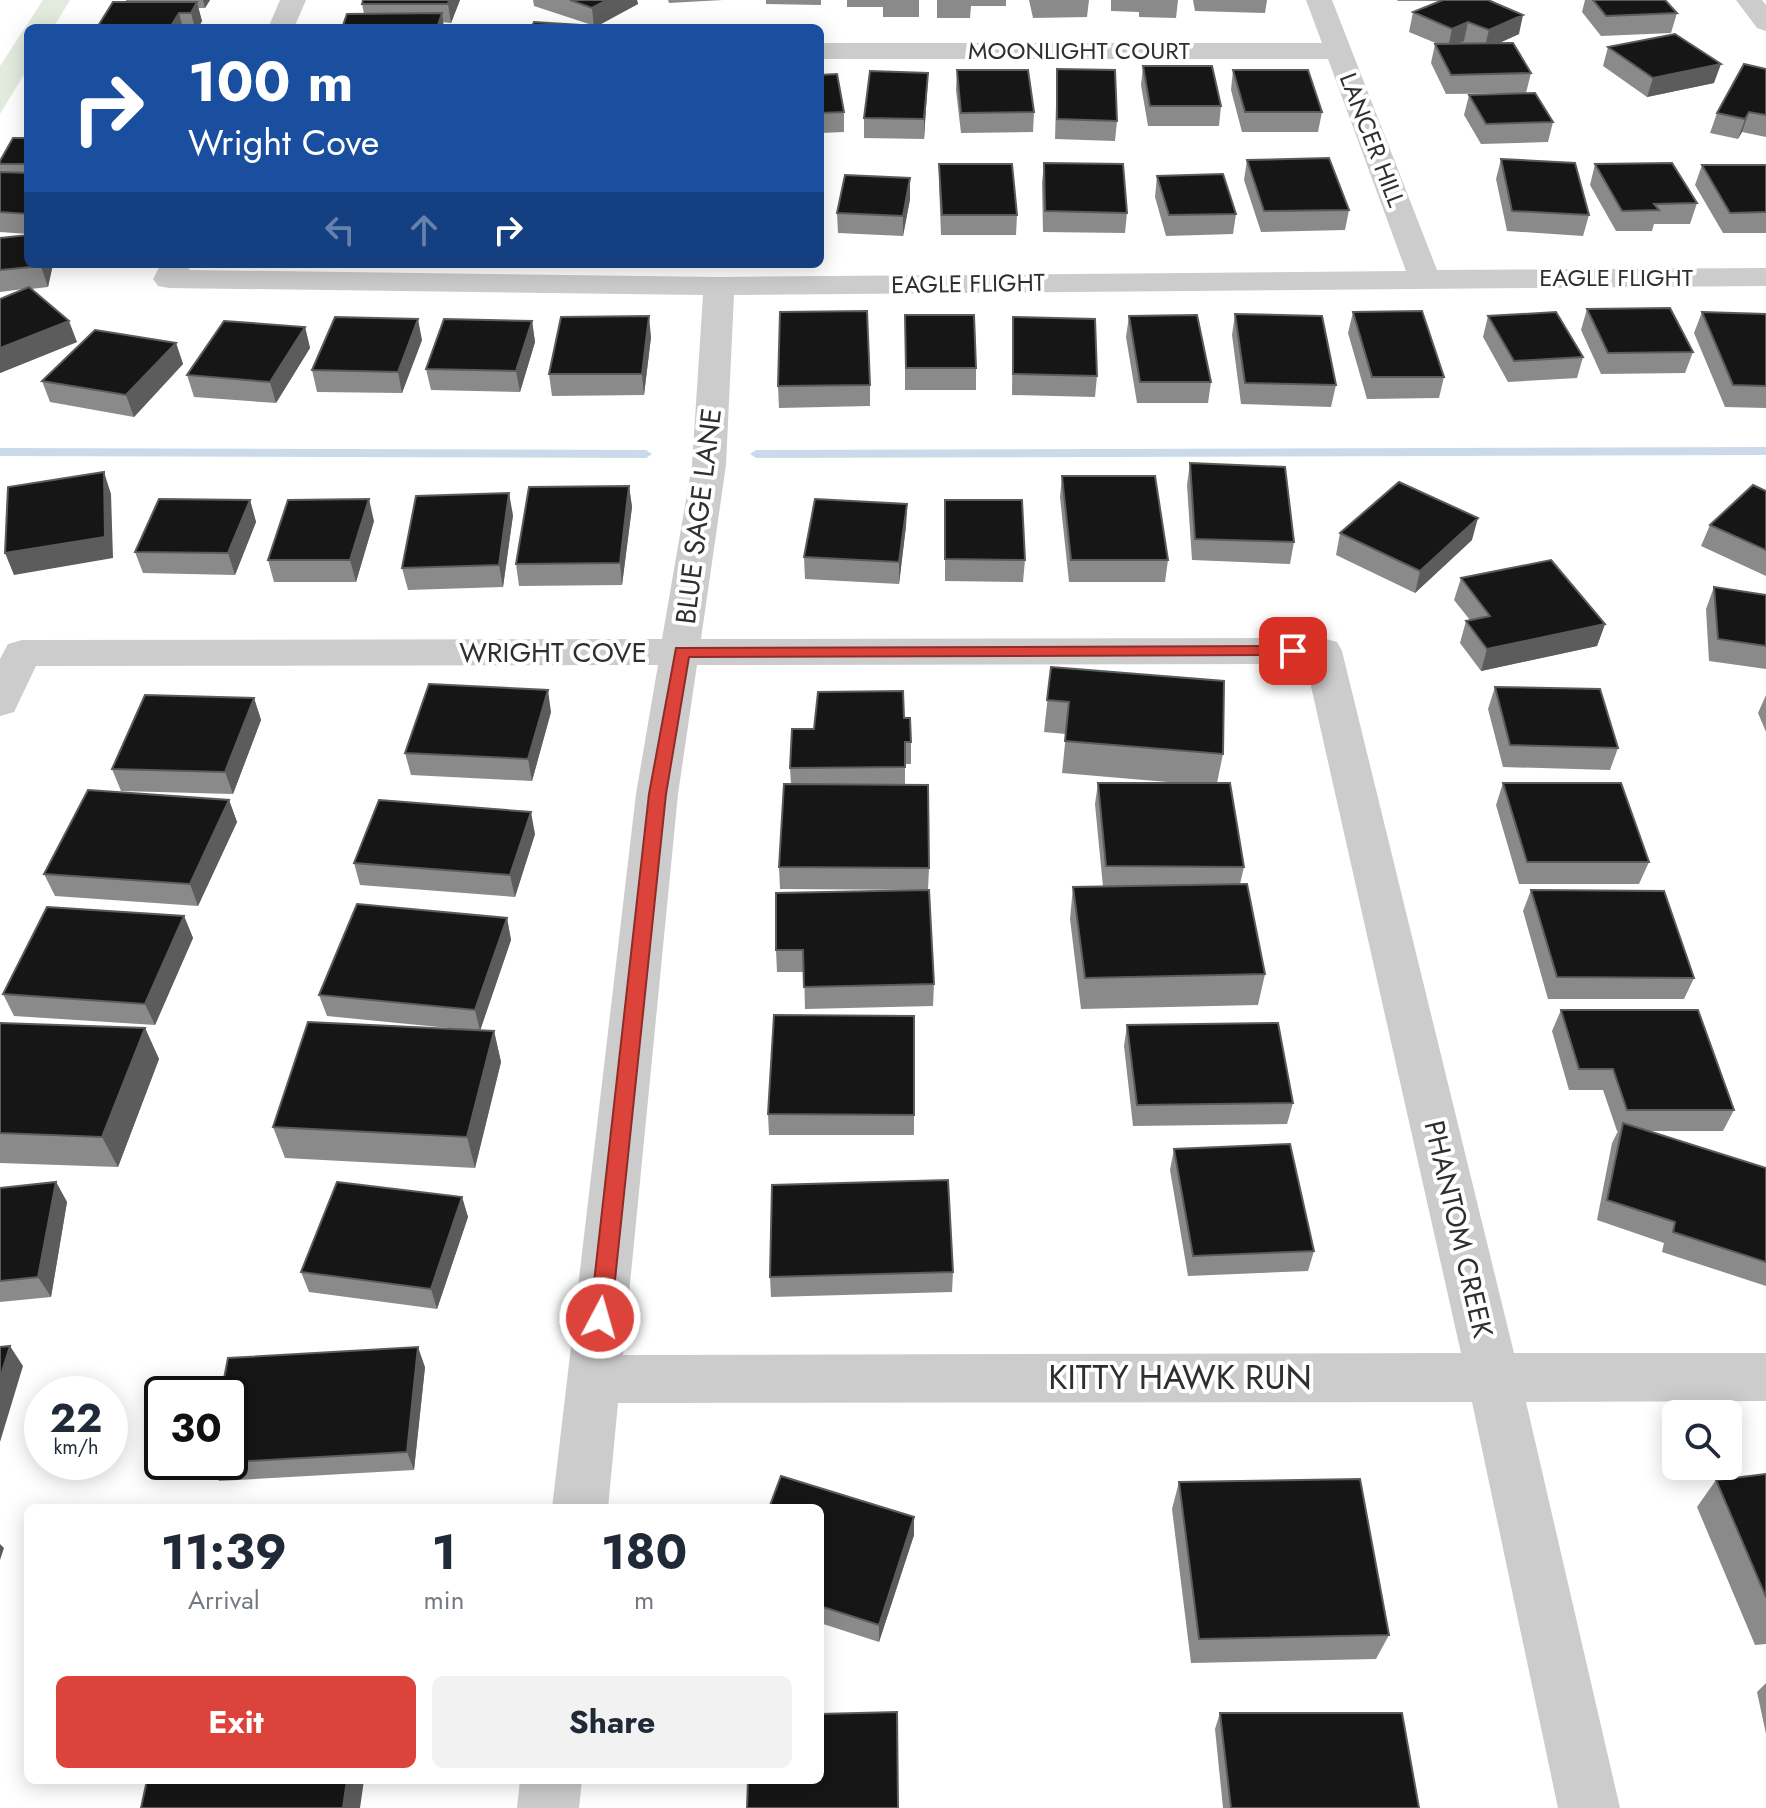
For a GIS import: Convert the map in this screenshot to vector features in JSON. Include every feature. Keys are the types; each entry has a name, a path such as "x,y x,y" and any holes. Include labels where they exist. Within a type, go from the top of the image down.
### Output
{"street":[{"path":"283,24 293,0"},
{"name":"LANCER HILL","path":"1319,0 1425,280"},
{"path":"1749,0 1766,23"},
{"name":"MOONLIGHT COURT","path":"824,51 1338,51"},
{"name":"EAGLE FLIGHT","path":"173,272 719,286 1766,277"},
{"name":"BLUE SAGE LANE","path":"580,1504 657,794 682,652 709,465 719,286"},
{"name":"WRIGHT COVE","path":"0,703 22,653 1323,651"},
{"name":"PHANTOM CREEK","path":"1323,651 1493,1375 1589,1808"},
{"name":"KITTY HAWK RUN","path":"594,1379 1493,1375 1766,1377"},
{"path":"548,1808 551,1784"}],"shaded area":[{"path":"43,0 70,0 55,24 27,24"},
{"path":"24,29 24,75 0,114 0,66"}],"building":[{"path":"363,0 449,0 448,4 362,4"},
{"path":"570,0 607,0 592,8"},
{"path":"1443,0 1488,0 1523,15 1489,30 1468,22 1452,29 1413,12"},
{"path":"1593,0 1665,0 1677,13 1606,16"},
{"path":"113,2 197,2 191,13 179,13 172,24 99,24"},
{"path":"442,13 438,24 343,24 347,14"},
{"path":"1675,34 1721,64 1653,78 1608,47"},
{"path":"1513,43 1531,73 1451,75 1435,44"},
{"path":"1744,64 1766,69 1766,115 1749,112 1745,119 1717,113"},
{"path":"1143,66 1212,66 1221,106 1150,106"},
{"path":"1057,69 1115,70 1117,121 1057,119"},
{"path":"957,70 1028,70 1034,112 961,113"},
{"path":"1233,70 1308,70 1322,112 1245,112"},
{"path":"870,71 928,73 924,119 864,118"},
{"path":"837,74 844,112 824,113 824,75"},
{"path":"1535,93 1553,122 1486,124 1469,95"},
{"path":"13,138 24,138 24,164 0,164"},
{"path":"1329,158 1349,210 1264,211 1247,160"},
{"path":"1501,159 1575,163 1589,215 1512,211"},
{"path":"1044,163 1123,164 1127,213 1045,211"},
{"path":"1672,163 1697,203 1654,204 1659,210 1622,211 1595,164"},
{"path":"939,164 1012,164 1017,215 942,215"},
{"path":"1702,165 1766,165 1766,212 1730,213"},
{"path":"0,172 24,173 24,214 0,212"},
{"path":"1223,174 1236,214 1169,215 1157,176"},
{"path":"845,175 910,178 903,216 837,213"},
{"path":"24,235 24,268 0,270 0,238"},
{"path":"29,287 69,321 0,348 0,299"},
{"path":"1670,308 1693,352 1608,353 1587,309"},
{"path":"867,311 870,385 778,386 780,312"},
{"path":"1422,311 1444,377 1372,377 1353,312"},
{"path":"1556,312 1583,357 1514,361 1488,316"},
{"path":"1702,312 1766,314 1766,386 1733,385"},
{"path":"1235,314 1322,316 1336,385 1245,383"},
{"path":"905,315 974,315 976,368 906,368"},
{"path":"1197,315 1211,382 1140,382 1129,316"},
{"path":"649,316 642,374 549,374 561,317"},
{"path":"335,317 418,319 398,372 312,370"},
{"path":"1013,317 1095,319 1097,376 1013,374"},
{"path":"444,319 532,321 516,371 426,369"},
{"path":"224,321 305,327 270,382 187,375"},
{"path":"95,330 176,343 126,395 42,381"},
{"path":"1190,463 1285,467 1294,542 1195,539"},
{"path":"104,472 105,537 5,553 8,487"},
{"path":"1062,476 1155,476 1168,560 1071,560"},
{"path":"1399,482 1478,518 1420,571 1340,533"},
{"path":"1753,485 1766,491 1766,550 1710,525"},
{"path":"629,486 620,563 516,564 529,487"},
{"path":"509,493 499,565 402,568 416,496"},
{"path":"159,499 250,500 228,553 135,552"},
{"path":"369,499 350,560 268,560 288,500"},
{"path":"815,499 907,504 899,562 804,557"},
{"path":"945,500 1022,500 1025,560 945,559"},
{"path":"1551,560 1605,624 1487,649 1466,621 1490,616 1461,578"},
{"path":"1714,587 1766,595 1766,646 1718,639"},
{"path":"1051,667 1224,681 1223,754 1065,741 1069,702 1047,700"},
{"path":"429,684 548,690 528,759 405,753"},
{"path":"1495,687 1600,689 1618,748 1510,745"},
{"path":"903,691 904,718 910,718 911,742 905,742 905,767 790,768 792,729 814,729 818,692"},
{"path":"145,695 254,698 225,772 112,769"},
{"path":"1098,783 1230,783 1244,867 1106,866"},
{"path":"1503,783 1621,783 1649,862 1527,862"},
{"path":"784,784 928,785 929,868 779,867"},
{"path":"88,790 229,800 190,884 44,874"},
{"path":"379,800 531,812 510,875 354,863"},
{"path":"1247,884 1265,974 1085,978 1073,887"},
{"path":"929,890 934,984 804,987 803,950 776,950 776,893"},
{"path":"1531,890 1664,891 1694,978 1557,977"},
{"path":"357,904 507,918 475,1010 319,995"},
{"path":"47,907 184,916 145,1004 3,994"},
{"path":"1561,1010 1698,1010 1734,1110 1627,1110 1613,1069 1579,1069"},
{"path":"774,1015 914,1016 914,1115 768,1114"},
{"path":"308,1022 494,1031 467,1137 273,1127"},
{"path":"0,1023 145,1028 102,1137 0,1133"},
{"path":"1278,1023 1293,1103 1137,1105 1127,1025"},
{"path":"1623,1123 1766,1168 1766,1262 1673,1232 1675,1222 1607,1200"},
{"path":"1290,1144 1314,1251 1193,1256 1174,1149"},
{"path":"948,1180 953,1272 770,1277 772,1185"},
{"path":"56,1182 38,1277 0,1281 0,1188"},
{"path":"337,1182 462,1197 431,1289 301,1272"},
{"path":"10,1346 0,1378 0,1347"},
{"path":"418,1347 407,1452 248,1461 248,1376 224,1376 228,1358"},
{"path":"1766,1474 1766,1597 1716,1480 1742,1480 1742,1477"},
{"path":"781,1476 914,1517 879,1625 824,1607 824,1504 770,1504"},
{"path":"1360,1479 1389,1635 1199,1639 1179,1482"},
{"path":"897,1712 898,1808 747,1808 748,1784 824,1784 824,1714"},
{"path":"1220,1713 1402,1713 1419,1808 1231,1808"},
{"path":"146,1784 346,1784 343,1808 141,1808"}],"waterway":[{"path":"756,454 1766,451"},
{"path":"0,452 646,454"}],"route":[{"path":"600,1318 657,794 682,652 1293,651"}]}
